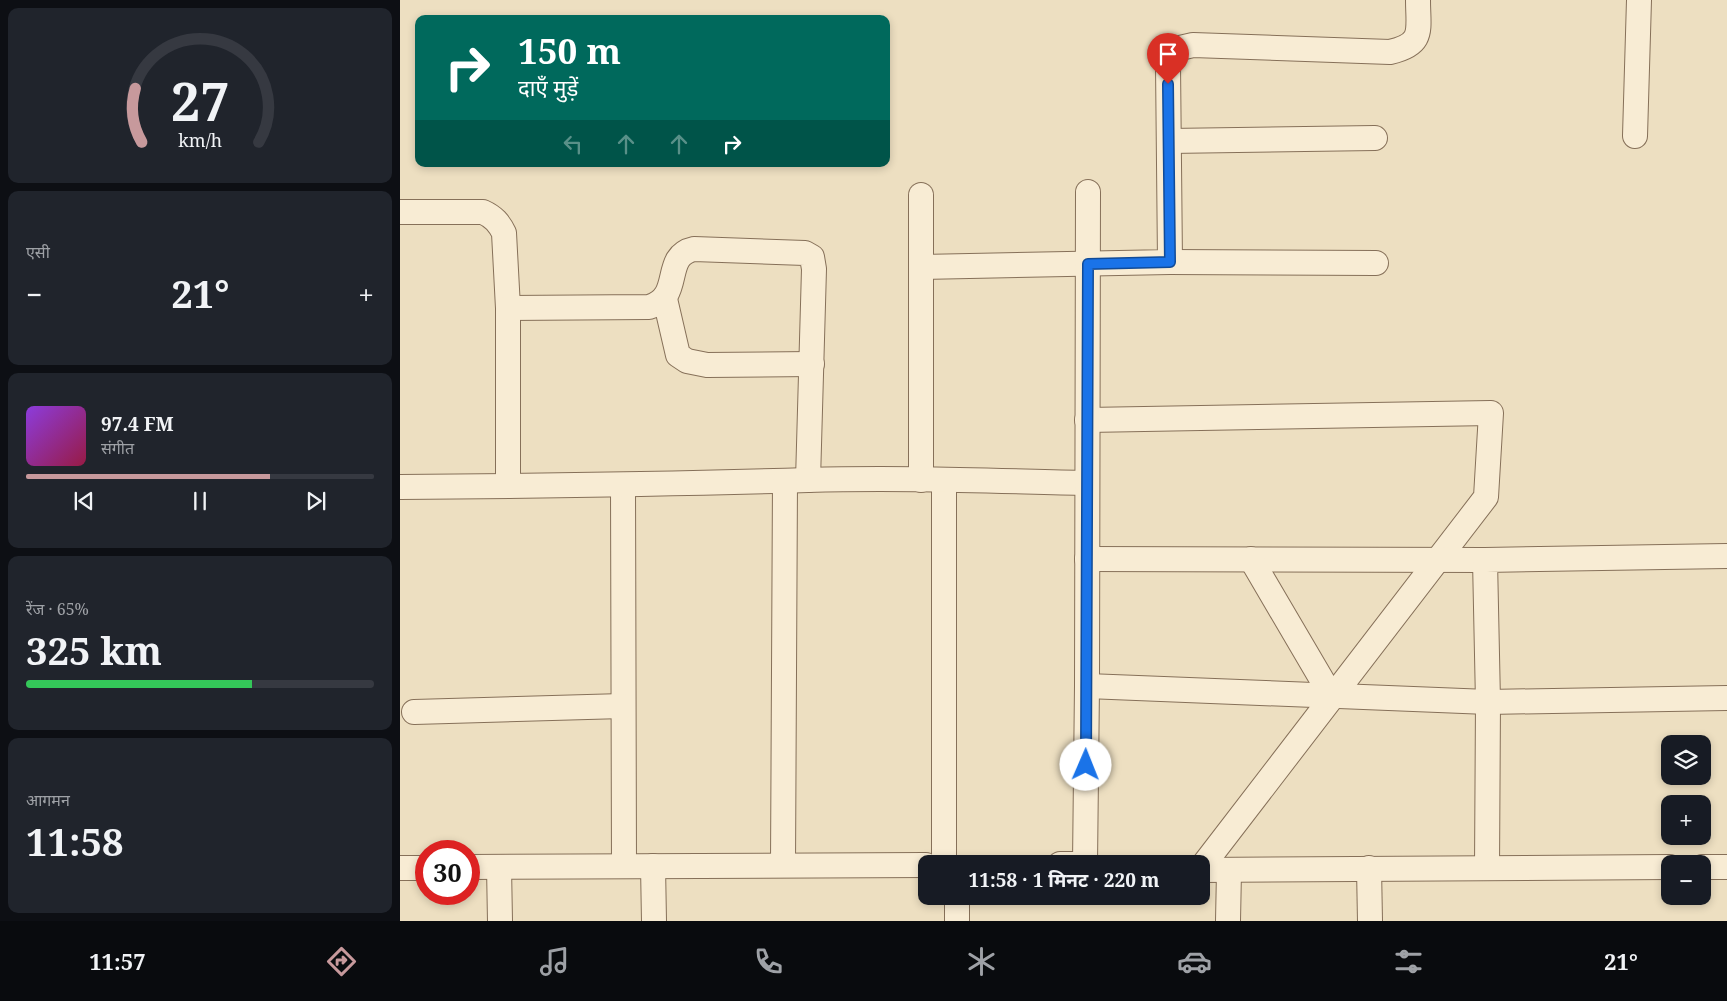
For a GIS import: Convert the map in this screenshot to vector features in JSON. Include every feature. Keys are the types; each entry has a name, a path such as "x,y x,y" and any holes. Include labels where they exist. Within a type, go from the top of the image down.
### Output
{"street":[{"path":"1170,262 1168,66 1171,54 1180,48 1193,45 1390,52 1405,48 1414,42 1418,34 1418,0"},
{"path":"1635,136 1639,0"},
{"path":"1169,140 1375,138"},
{"path":"1086,855 1088,192"},
{"path":"921,196 921,267 932,480 944,855"},
{"path":"400,212 477,211 492,216 499,223 504,234 508,308 508,486"},
{"path":"508,308 649,307 665,299 671,286 676,261 685,251 694,249 804,253 812,257 814,269 808,480"},
{"path":"921,267 1170,262 1376,262"},
{"path":"665,299 678,354 687,361 707,365 812,364"},
{"path":"1087,420 1491,413 1486,497 1210,857"},
{"path":"400,487 623,486 808,480 1087,483"},
{"path":"783,865 785,481"},
{"path":"623,486 624,866"},
{"path":"1087,559 1486,560 1727,556"},
{"path":"1251,559 1332,697"},
{"path":"1486,560 1488,702 1487,868"},
{"path":"1087,686 1488,702 1727,698"},
{"path":"414,712 623,706"},
{"path":"480,867 918,865"},
{"path":"653,866 654,921"},
{"path":"499,867 500,921"},
{"path":"1210,870 1661,867"},
{"path":"1711,867 1727,867"},
{"path":"400,868 415,868"},
{"path":"1369,868 1370,921"},
{"path":"1228,921 1229,871"},
{"path":"957,905 957,921"}],"route":[{"path":"1086,765 1088,264 1170,262 1168,84"}]}
